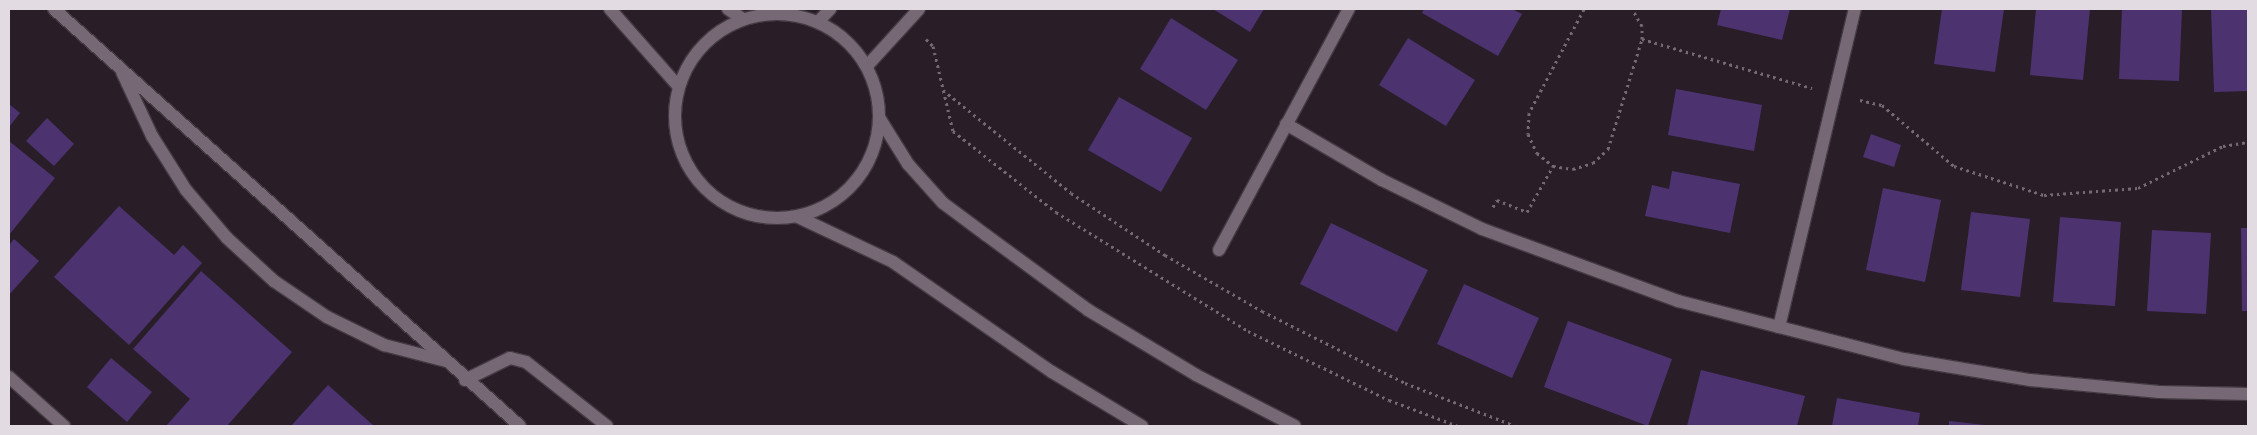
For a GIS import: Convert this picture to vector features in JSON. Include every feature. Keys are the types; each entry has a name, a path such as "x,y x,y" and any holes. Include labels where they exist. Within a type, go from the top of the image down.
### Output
{"street":[{"path":"54,9 465,380 520,426"},
{"path":"610,9 678,87"},
{"path":"728,9 743,19"},
{"path":"818,22 830,9"},
{"path":"867,66 919,9"},
{"path":"1219,250 1349,9"},
{"path":"1779,327 1832,93 1855,9"},
{"path":"880,119 872,154 846,192 798,217 763,218 729,207 702,186 682,156 674,122 678,87 693,58 715,35 743,19 794,14 818,22 854,48 867,66 880,119 908,164 943,203 1088,310 1196,375 1294,426"},
{"path":"122,72 152,136 186,190 227,238 274,281 327,317 384,345 446,361"},
{"path":"1286,124 1382,180 1482,229 1669,298 1904,359 2030,380 2159,392 2248,394"},
{"path":"798,217 893,262 1052,372 1142,426"},
{"path":"465,380 510,358 526,362 607,426"},
{"path":"9,377 64,426"}],"path":[{"path":"1581,9 1529,113 1528,134 1537,153 1553,166 1573,170 1593,163 1608,149 1642,39 1642,26 1632,9"},
{"path":"907,22 933,46 953,131 1056,212 1248,331 1389,400 1458,426"},
{"path":"1642,39 1832,93 1882,105 1954,166 2044,195 2138,188 2223,146 2248,142"},
{"path":"1482,229 1497,200 1526,212 1553,166"}],"building":[{"path":"1213,9 1264,9 1250,32"},
{"path":"1424,9 1512,9 1522,14 1498,56 1422,13"},
{"path":"1721,9 1790,9 1782,40 1717,25"},
{"path":"1942,9 2004,9 1995,72 1934,64"},
{"path":"2036,9 2090,9 2083,80 2030,75"},
{"path":"2122,9 2182,9 2179,81 2119,79"},
{"path":"2211,9 2248,9 2248,91 2214,92"},
{"path":"1171,18 1238,60 1206,110 1140,69"},
{"path":"1408,38 1475,80 1446,126 1379,85"},
{"path":"1676,89 1762,105 1754,151 1668,135"},
{"path":"1119,97 1192,138 1161,192 1088,150"},
{"path":"9,104 20,113 9,127"},
{"path":"47,118 74,144 54,166 26,141"},
{"path":"1871,134 1901,145 1894,167 1863,157"},
{"path":"9,141 55,178 9,235"},
{"path":"1672,171 1740,184 1730,233 1645,216 1652,185 1669,189"},
{"path":"1883,188 1941,200 1925,282 1866,270"},
{"path":"119,206 174,255 183,245 202,263 129,345 54,277"},
{"path":"1971,212 2030,219 2020,297 1961,290"},
{"path":"2060,217 2121,222 2115,306 2053,302"},
{"path":"1331,223 1428,270 1397,332 1300,284"},
{"path":"2241,228 2248,228 2248,311 2242,311"},
{"path":"2152,230 2211,233 2206,314 2147,311"},
{"path":"14,239 39,261 9,295 9,245"},
{"path":"201,271 292,352 227,426 166,426 190,399 133,349"},
{"path":"1464,284 1539,318 1512,378 1437,344"},
{"path":"1568,321 1672,359 1648,426 1544,387"},
{"path":"111,358 152,392 127,422 87,387"},
{"path":"1701,370 1805,396 1797,426 1687,426"},
{"path":"328,385 374,426 291,426"},
{"path":"1837,398 1920,413 1918,426 1832,426"},
{"path":"1949,421 1985,425 1985,426 1949,426"}]}
